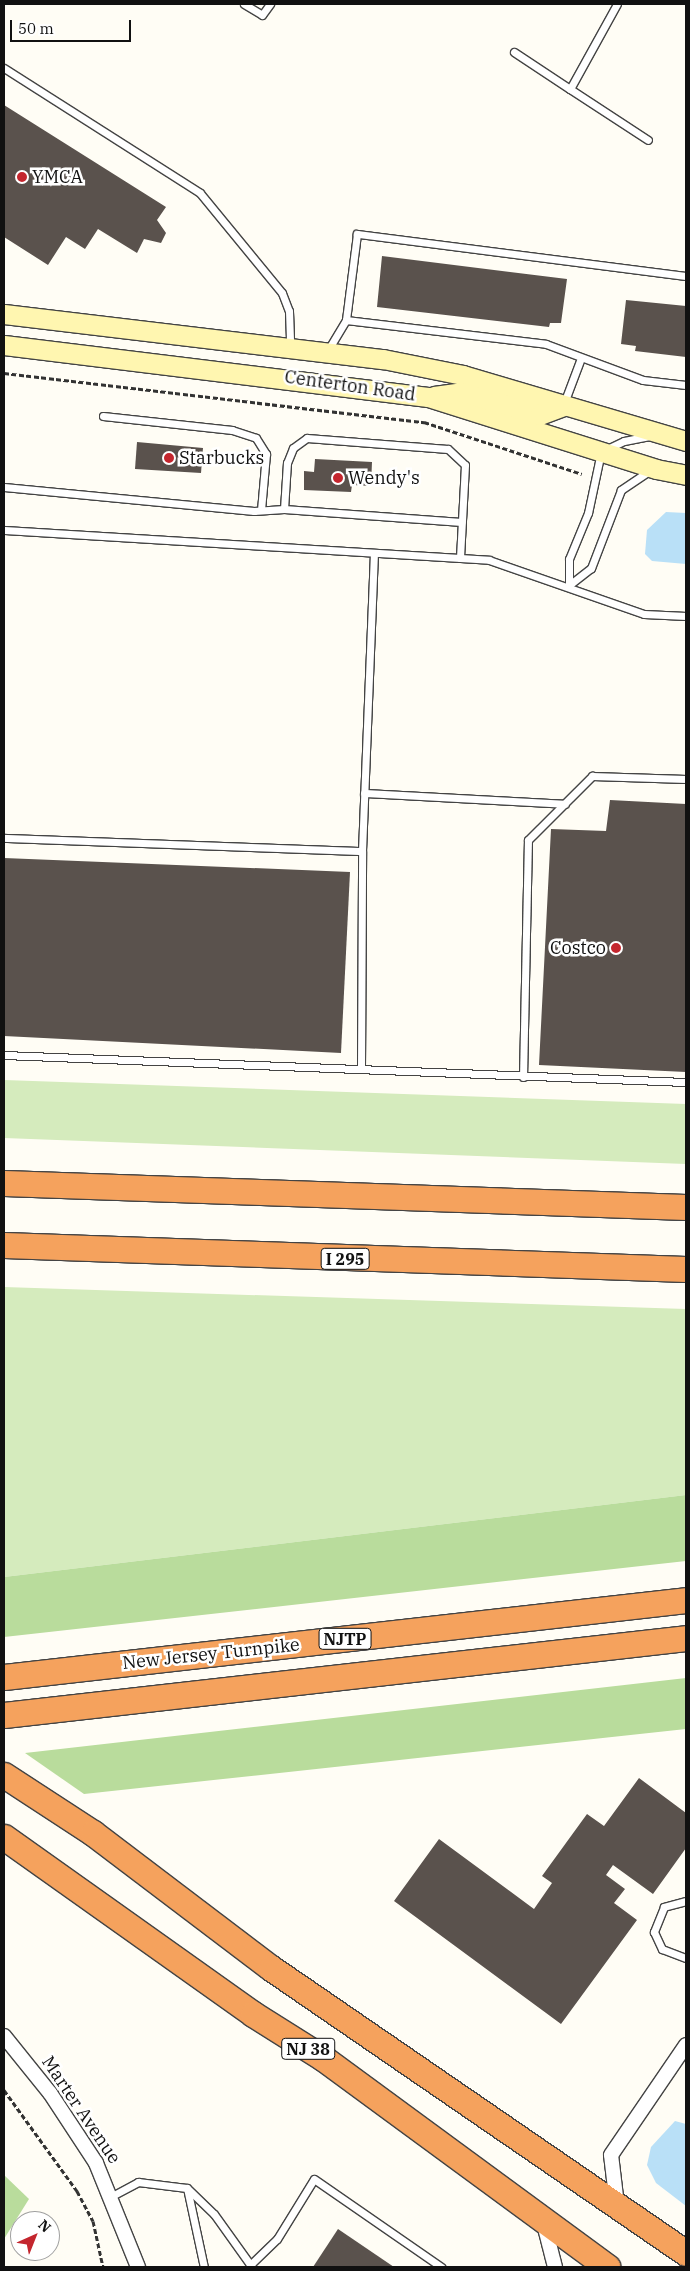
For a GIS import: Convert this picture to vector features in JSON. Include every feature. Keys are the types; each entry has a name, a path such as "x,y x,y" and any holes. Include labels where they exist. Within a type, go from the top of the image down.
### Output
{"highway":[{"path":"4,1183 686,1207"},
{"name":"I 295","path":"4,1245 686,1269"},
{"name":"New Jersey Turnpike","path":"4,1677 686,1600"},
{"name":"New Jersey Turnpike","path":"4,1715 686,1638"},
{"name":"NJ 38","path":"4,1775 92,1833 271,1968 686,2254"},
{"name":"NJ 38","path":"4,1837 253,2014 323,2058 608,2267"}],"main road":[{"name":"Centerton Road","path":"4,314 290,346 463,375 657,435 686,441"},
{"name":"Centerton Road","path":"4,345 428,397 656,469 686,475"},
{"path":"428,397 462,392 540,415 563,406"}],"street":[{"name":"Marter Avenue","path":"4,2036 66,2116 112,2196 138,2267"},
{"path":"617,2205 611,2154 686,2045"},
{"path":"542,2220 555,2267"}],"lane":[{"path":"244,4 262,15 270,4"},
{"path":"570,88 617,4"},
{"path":"514,52 648,140"},
{"path":"4,68 200,193 282,293 289,311 290,346"},
{"path":"327,351 346,320 357,234 686,276"},
{"path":"346,320 546,344 643,380 686,385"},
{"path":"563,406 581,358"},
{"path":"103,416 232,430 256,438 266,454 261,510"},
{"path":"570,585 569,559 588,513 601,452 624,441 657,435"},
{"path":"284,508 287,462 293,448 307,438 448,449 458,456 465,466 460,558"},
{"path":"570,585 591,568 621,490 641,474 656,469"},
{"path":"4,487 261,510 284,508 462,522"},
{"path":"4,530 489,560 570,585 644,614 686,616"},
{"path":"361,1067 362,851 374,553"},
{"path":"523,1077 528,840 592,776 686,779"},
{"path":"364,793 565,804"},
{"path":"4,838 362,851"},
{"path":"4,1055 361,1067 523,1077 686,1082"},
{"path":"686,1901 664,1907 654,1932 662,1949 686,1958"},
{"path":"112,2196 138,2182 187,2188 214,2214 251,2266 277,2239 314,2179 441,2267"},
{"path":"187,2188 204,2267"}],"path":[{"path":"4,373 424,422 582,474"},
{"path":"4,2090 77,2190 93,2221 103,2267"}],"green space":[{"path":"4,1080 686,1104 686,1164 4,1138"},
{"path":"4,1287 686,1309 686,1495 4,1577"},
{"path":"686,1495 686,1561 4,1637 4,1577"},
{"path":"686,1678 686,1729 84,1794 25,1753"},
{"path":"4,2175 29,2199 22,2211 10,2211 10,2229 4,2239"}],"water":[{"path":"666,512 686,513 686,564 652,561 645,554 647,530"},
{"path":"675,2121 686,2124 686,2206 656,2183 647,2165 651,2147"}],"building":[{"path":"4,105 166,207 157,220 166,233 161,243 144,239 137,253 98,229 85,249 66,237 48,265 4,237"},
{"path":"382,256 567,279 561,323 550,323 549,327 377,307"},
{"path":"626,300 686,306 686,357 635,351 636,346 621,344"},
{"name":"Starbucks","path":"137,442 203,448 201,473 135,469"},
{"name":"Wendy's","path":"315,459 372,462 371,486 352,485 351,492 304,490 304,471 314,472"},
{"name":"Costco","path":"610,800 686,804 686,1072 539,1065 551,829 606,831"},
{"path":"4,858 350,872 341,1053 4,1036"},
{"path":"639,1778 686,1813 686,1848 653,1894 613,1865 606,1875 625,1889 614,1903 637,1920 561,2024 394,1901 439,1839 534,1909 552,1883 542,1876 587,1814 604,1826"},
{"path":"338,2229 394,2267 313,2267"}],"place":[{"name":"YMCA","path":"22,177"},
{"name":"Starbucks","path":"169,458"},
{"name":"Wendy's","path":"338,478"},
{"name":"Costco","path":"616,948"}]}
